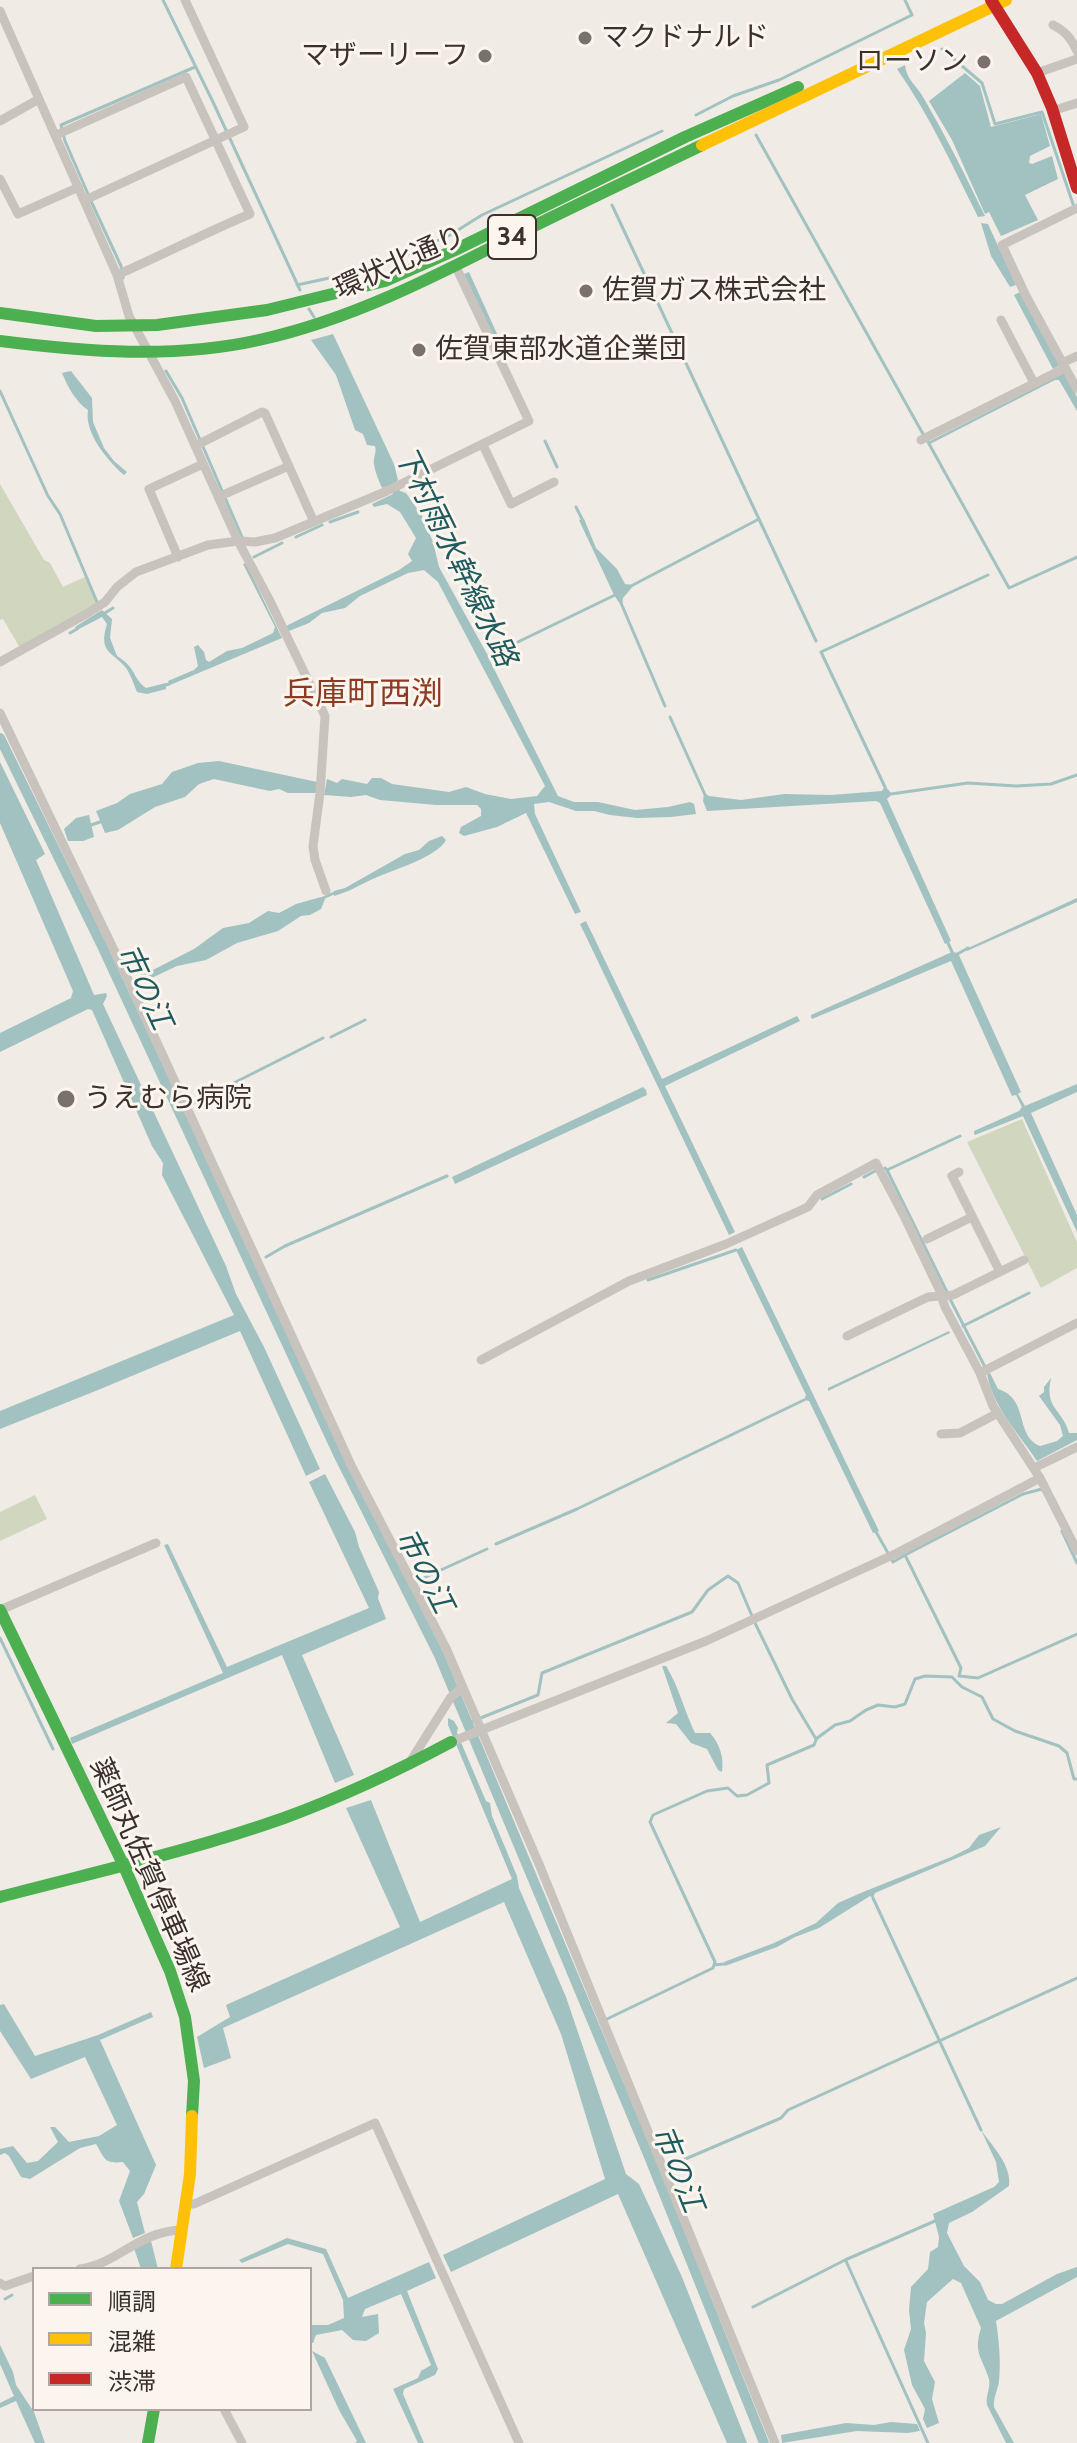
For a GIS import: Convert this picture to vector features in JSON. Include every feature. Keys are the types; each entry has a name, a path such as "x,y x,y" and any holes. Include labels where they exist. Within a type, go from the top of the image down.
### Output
{"main road":[{"name":"環状北通り","path":"0,313 96,326 135,326 267,310 385,281 980,0"},
{"name":"環状北通り","path":"0,341 65,350 150,352 231,345 337,318 455,265 997,2"},
{"path":"997,2 1037,73 1077,188"},
{"name":"薬師丸佐賀停車場線","path":"0,1610 123,1864 170,1971 185,2017 194,2081 190,2174 176,2267"},
{"path":"0,1897 218,1839 284,1818 408,1766 459,1738"},
{"path":"148,2443 154,2411"}],"street":[{"path":"89,198 244,127 185,0"},
{"path":"0,11 39,99 61,133 79,187 89,198 121,273 129,316 198,444 203,464 222,496 238,541 325,716 313,846 326,891"},
{"path":"1053,25 1063,30 1077,51"},
{"path":"1037,73 1077,59"},
{"path":"61,133 186,77 250,214 121,273"},
{"path":"0,121 39,99"},
{"path":"1052,111 1077,103"},
{"path":"0,179 18,214 79,187"},
{"path":"1077,208 1002,245 1077,389"},
{"path":"0,662 105,602 117,587 136,572 208,545 275,538 387,491 529,421 455,265"},
{"path":"1001,320 1034,383"},
{"path":"921,440 1054,373 1077,356"},
{"path":"198,444 265,413 314,522"},
{"path":"483,445 511,504 554,482"},
{"path":"178,557 149,489 203,464"},
{"path":"222,496 289,466"},
{"path":"0,713 125,973 351,1465 446,1648 539,1864 775,2443"},
{"path":"481,1360 629,1281 726,1244 808,1207 817,1195 876,1163 998,1413 1040,1478 1077,1551"},
{"path":"959,1172 952,1176 1000,1272"},
{"path":"927,1239 972,1217"},
{"path":"847,1336 928,1297 953,1295 1024,1260"},
{"path":"980,1373 1077,1323"},
{"path":"941,1434 960,1433 998,1413"},
{"path":"1034,1468 1077,1447"},
{"path":"459,1738 478,1722 660,1660 753,1619 897,1553 1040,1478"},
{"path":"0,1610 156,1543"},
{"path":"408,1766 451,1697 463,1687"},
{"path":"186,2204 194,2204 375,2123 519,2443"},
{"path":"92,2267 141,2240 182,2230"},
{"path":"0,2283 5,2286 32,2277"},
{"path":"225,2411 242,2443"}],"green space":[{"path":"0,484 63,587 87,576 97,602 88,611 20,648 3,619 0,620"},
{"path":"1022,1119 1077,1242 1077,1268 1041,1288 967,1142"},
{"path":"35,1495 47,1519 0,1541 0,1512"}],"water":[{"path":"905,65 907,74 940,126 985,216 978,217 931,123 897,69"},
{"path":"965,73 980,86 991,127 1041,114 1050,146 1030,156 1029,163 1052,156 1058,179 1025,195 1038,220 1001,236 989,212 985,214 952,140 929,101"},
{"path":"981,223 988,224 1016,285 1010,287 991,256"},
{"path":"469,272 508,358 505,360 464,274"},
{"path":"1020,292 1060,365 1053,369 1014,295"},
{"path":"333,334 394,464 400,491 406,493 422,516 439,567 487,654 491,655 489,659 558,796 574,802 598,802 635,810 694,804 696,814 637,818 576,811 549,802 534,804 535,814 581,912 575,914 526,813 497,827 464,836 459,833 461,827 481,816 477,805 380,800 366,795 324,795 327,779 337,783 342,779 367,784 372,778 381,778 392,784 449,792 466,787 511,799 537,796 545,786 438,582 424,570 408,573 360,596 345,608 322,613 309,623 289,631 286,626 399,570 412,561 408,554 416,538 400,512 387,504 374,507 372,504 393,494 388,486 382,488 374,464 375,446 367,445 363,434 355,430 336,375 311,340"},
{"path":"71,371 92,398 93,422 104,448 127,472 124,475 93,437 88,410 76,398 62,373"},
{"path":"1064,373 1077,397 1077,411 1059,380 1055,380 930,444 928,442"},
{"path":"584,519 596,548 617,569 625,584 634,585 623,598 622,607 579,520"},
{"path":"246,563 282,638 170,685 168,681 198,666 194,647 198,645 209,662 227,651 242,648 273,633 275,627 243,564"},
{"path":"102,610 112,619 110,638 117,656 146,688 166,683 166,689 147,694 137,692 126,668 105,646 107,624 102,617 77,630 75,627"},
{"path":"219,761 317,782 316,793 270,791 214,779 199,784 185,797 155,807 118,830 105,833 96,811 130,794 162,784 172,772 198,763"},
{"path":"0,762 45,854 36,860 94,995 106,993 103,1004 320,1469 306,1476 240,1331 0,1429 0,1411 234,1315 162,1175 163,1163 152,1146 92,1010 88,1009 0,1052 0,1033 71,998 73,991 0,823"},
{"path":"885,786 892,794 887,799 951,941 945,944 880,803 707,811 703,801 704,793 741,800 784,794 831,795 882,791"},
{"path":"89,815 94,837 68,841 64,829 76,818"},
{"path":"442,836 446,840 434,852 334,896 334,891"},
{"path":"321,897 325,899 321,909 301,916 278,931 237,943 206,960 177,966 139,984 135,981 136,976 194,949 223,928 249,923 268,911 279,913"},
{"path":"1077,898 1077,902 966,949"},
{"path":"586,921 662,1079 797,1016 800,1021 665,1086 735,1232 729,1235 580,924"},
{"path":"952,952 958,953 1025,1106 1077,1084 1077,1092 1031,1113 1077,1215 1077,1232 1023,1116 974,1133 1022,1107 1016,1095 1012,1096 951,961 811,1017"},
{"path":"643,1087 647,1095 455,1184 452,1177"},
{"path":"742,1247 879,1531 873,1533 809,1401 804,1400 806,1395 736,1250"},
{"path":"950,1333 828,1391 828,1388"},
{"path":"990,1373 998,1389 1014,1401 1027,1434 1040,1446 1063,1436 1060,1425 1039,1396 1051,1378 1049,1388 1052,1402 1069,1433 1077,1433 1077,1440 1037,1461 995,1398 987,1374"},
{"path":"325,1474 355,1532 379,1592 378,1598 386,1619 302,1655 354,1775 335,1783 282,1655 72,1744 70,1738 223,1673 164,1545 168,1544 227,1667 369,1608 309,1482"},
{"path":"662,1666 666,1666 671,1674 695,1733 710,1733 716,1742 722,1756 722,1772 707,1749 691,1743 676,1724 666,1723 678,1713"},
{"path":"448,1718 458,1728 457,1733 486,1801 490,1803 519,1888 566,1997 626,2174 639,2184 682,2277 747,2443 727,2443 618,2194 451,2272 443,2255 605,2179 561,2034 504,1902 223,2028 231,2058 204,2068 197,2037 230,2017 226,2005 400,1927 346,1808 371,1800 420,1922 512,1879 448,1725"},
{"path":"1001,1827 985,1846 875,1893 873,1898 870,1896 819,1928 725,1966 724,1962 816,1923 838,1903 951,1857 969,1848 979,1835"},
{"path":"4,2004 35,2056 98,2035 151,2012 153,2017 100,2040 156,2165 144,2194 137,2202 145,2233 133,2238 119,2201 130,2171 123,2162 106,2159 96,2144 80,2148 30,2179 21,2177 9,2156 5,2153 0,2155 0,2149 13,2146 27,2163 38,2161 58,2142 50,2127 55,2127 69,2142 99,2136 117,2125 85,2057 31,2079 0,2031 0,2005"},
{"path":"981,2130 1004,2163 1009,2186 972,2212 949,2223 947,2233 964,2266 980,2282 988,2300 996,2304 1002,2304 1057,2274 1077,2267 1077,2277 996,2321 1000,2366 994,2407 1014,2443 1006,2443 987,2405 989,2379 978,2349 981,2328 961,2283 953,2279 927,2302 924,2361 935,2382 932,2399 939,2423 927,2428 923,2419 925,2409 912,2385 904,2350 911,2329 911,2287 928,2269 930,2252 938,2247 939,2237 933,2214 999,2182 996,2162"},
{"path":"287,2238 326,2249 348,2298 429,2262 436,2278 407,2291 438,2369 435,2375 404,2389 403,2394 424,2443 418,2443 393,2389 418,2378 421,2371 431,2365 401,2294 365,2309 362,2317 378,2314 379,2333 366,2341 353,2340 342,2330 316,2335 312,2343 312,2325 328,2325 344,2318 343,2300 323,2254 288,2244 242,2263 239,2260"},
{"path":"151,2241 158,2267 140,2267 134,2248"},
{"path":"0,2345 16,2385 34,2412 45,2443 35,2443 16,2401 0,2408 0,2403 14,2396 0,2364"},
{"path":"312,2351 325,2358 366,2443 355,2443 357,2441"},
{"path":"891,2422 917,2424 920,2431 857,2431 782,2443 781,2435 846,2423 874,2425"}],"waterway":[{"name":"下村雨水幹線水路","path":"163,0 300,290"},
{"path":"696,115 733,96 779,80 912,15 905,0"},
{"path":"942,49 982,83 995,124 1042,112 1073,204"},
{"path":"88,194 61,125 195,67"},
{"path":"297,285 380,267 450,235 482,215 662,131"},
{"path":"756,135 923,434"},
{"path":"91,201 121,266 123,278"},
{"path":"612,205 816,641"},
{"name":"下村雨水幹線水路","path":"309,309 314,317"},
{"path":"166,371 182,398 242,537"},
{"path":"0,391 48,496 60,514 97,602"},
{"path":"545,441 557,467"},
{"path":"928,442 1009,588 1077,557"},
{"path":"576,507 583,521"},
{"path":"330,522 358,512"},
{"path":"631,586 759,519"},
{"path":"296,537 322,525"},
{"path":"254,557 282,543"},
{"path":"885,787 821,652 988,575"},
{"path":"491,655 615,595"},
{"path":"621,603 665,706"},
{"path":"105,613 113,608"},
{"path":"70,633 77,629"},
{"path":"670,717 706,797"},
{"name":"市の江","path":"0,738 102,946 338,1454 439,1655 650,2159 764,2443"},
{"path":"891,794 968,783 1016,786 1051,784 1077,775"},
{"path":"88,826 103,821"},
{"path":"323,898 334,893"},
{"path":"947,941 954,956 968,948"},
{"path":"331,1037 365,1020"},
{"path":"192,1104 323,1038"},
{"path":"885,1168 887,1170 960,1136"},
{"path":"887,1170 947,1292"},
{"path":"864,1177 875,1171"},
{"path":"266,1257 447,1176"},
{"path":"822,1199 851,1184"},
{"path":"648,1280 736,1250"},
{"path":"963,1326 1029,1293"},
{"path":"950,1299 985,1367"},
{"path":"496,1544 577,1509 804,1400"},
{"path":"905,1555 1023,1494 1043,1491"},
{"path":"875,1530 893,1562 905,1555 961,1668 959,1676 978,1678 1077,1634"},
{"path":"1062,1531 1077,1563"},
{"path":"419,1580 487,1549"},
{"path":"468,1723 538,1695 542,1673 692,1612 708,1590 728,1576 738,1583 752,1616"},
{"path":"755,1623 792,1699 816,1739 835,1725 850,1721 878,1705 895,1707 905,1704 915,1679 925,1676 952,1677 962,1687 982,1697 993,1719 1015,1731 1059,1746 1067,1753 1074,1779 1077,1779"},
{"path":"0,1638 53,1749"},
{"path":"607,2019 713,1968 715,1962 650,1822 653,1815 707,1791 728,1788 737,1796 747,1795 769,1783 767,1765 814,1745 816,1740"},
{"path":"873,1898 981,2130"},
{"path":"714,1965 724,1964"},
{"path":"669,2166 781,2118 788,2110 1077,1978"},
{"path":"753,2307 845,2260 935,2221"},
{"path":"846,2261 928,2443"},
{"path":"5,2299 12,2295"}],"traffic: fast":[{"path":"0,313 96,326 157,325 267,310 385,281 685,137 798,87"},
{"path":"0,341 97,351 162,352 227,346 293,331 359,309 423,281 702,145"},
{"path":"0,1610 123,1864 170,1971 185,2017 194,2081 192,2116"},
{"path":"0,1897 178,1851 284,1818 369,1783 451,1742"},
{"path":"148,2443 154,2411"}],"traffic: slow":[{"path":"702,145 1006,0"},
{"path":"176,2267 190,2174 192,2116"}],"traffic: jam":[{"path":"991,0 1037,73 1052,108 1077,188"}],"place":[{"name":"マクドナルド","path":"585,38"},
{"name":"マザーリーフ","path":"485,56"},
{"name":"ローソン","path":"984,62"},
{"name":"佐賀ガス株式会社","path":"586,291"},
{"name":"佐賀東部水道企業団","path":"419,350"},
{"name":"うえむら病院","path":"66,1099"}],"district":[{"name":"兵庫町西渕","path":"363,695"}]}
